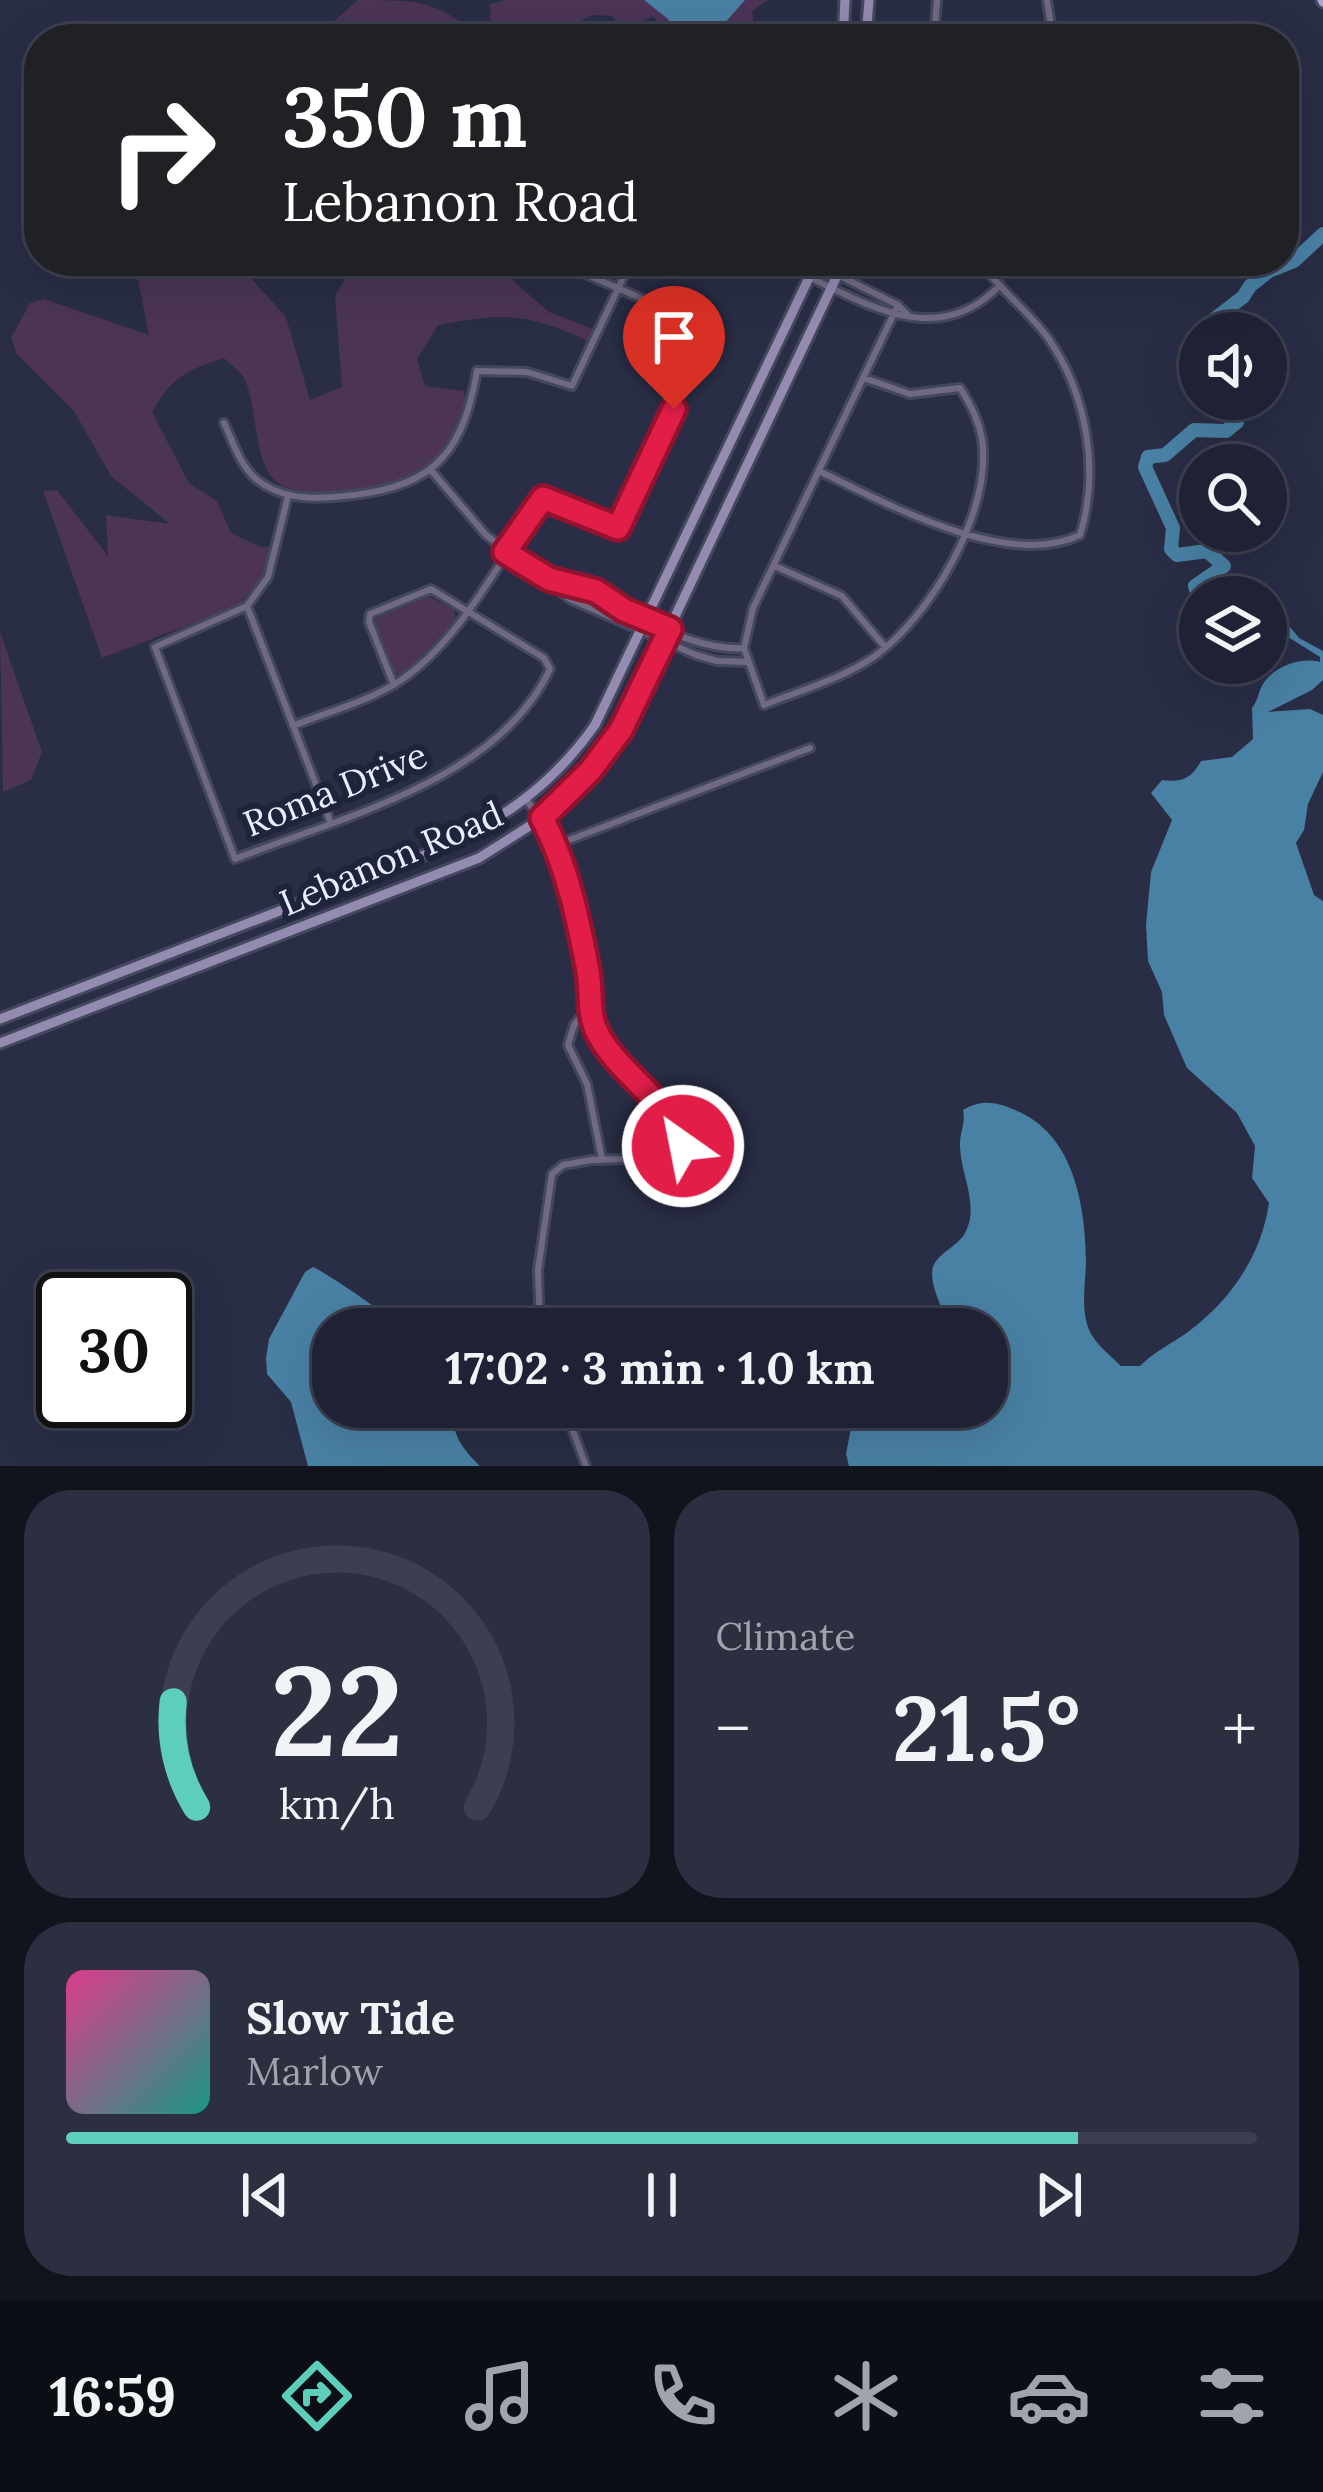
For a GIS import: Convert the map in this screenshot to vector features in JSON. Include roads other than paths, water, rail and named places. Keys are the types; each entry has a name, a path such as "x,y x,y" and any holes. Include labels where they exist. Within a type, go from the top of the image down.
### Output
{"main road":[{"name":"Lebanon Road","path":"0,1019 474,834 527,801 556,775 596,725 811,276"},
{"name":"Lebanon Road","path":"0,1043 439,875 513,840 542,818 590,771 621,730 838,276"}],"street":[{"path":"293,725 394,685 437,651 543,498 618,528 712,329 595,276"},
{"path":"224,423 256,479 288,496 386,493 413,482 454,442 465,422 477,371 527,371 572,386 624,276"},
{"path":"811,276 898,305 908,315"},
{"path":"830,276 894,315 938,320 980,306 1000,285"},
{"path":"819,471 901,510 1006,546 1032,547 1080,535 1090,490 1090,457 1079,405 1049,339 992,276"},
{"path":"864,379 910,394 960,388 982,437 978,493 949,571 929,602 885,647 847,672 764,705 744,648 753,608 898,305"},
{"path":"430,469 505,552 549,579 570,599 717,662 748,662"},
{"path":"288,496 268,577 247,606 331,821"},
{"path":"774,566 842,596 885,647"},
{"path":"549,579 596,591 701,645 744,648"},
{"path":"394,685 370,614 430,589 466,612"},
{"name":"Roma Drive","path":"247,606 154,647 235,859 428,784 469,760 507,727 538,692 549,664 466,612"},
{"path":"556,844 810,748"},
{"path":"527,801 556,844 589,977 588,1008 603,1042 677,1130 683,1146 677,1157"},
{"path":"588,1008 574,1025 568,1045 587,1084 602,1160"},
{"path":"539,1308 538,1270 553,1174 563,1165 602,1160 712,1154 717,1138"},
{"path":"572,1428 586,1466"}],"water":[{"path":"644,0 745,0 724,24 670,24"},
{"path":"1287,623 1299,638 1323,651 1323,680 1268,712 1310,709 1323,715 1323,772 1296,843 1314,895 1323,901 1323,1466 849,1466 846,1454 851,1428 1008,1428 1008,1308 941,1308 932,1274 936,1261 962,1237 970,1221 961,1158 963,1110 989,1103 1015,1110 1035,1121 1063,1152 1083,1215 1087,1324 1121,1366 1140,1366 1188,1332 1230,1291 1251,1259 1269,1203 1252,1178 1255,1146 1237,1113 1187,1068 1148,961 1151,872 1172,820 1151,793 1162,780 1181,780 1201,761 1232,757 1253,739 1252,708 1263,684 1287,684 1287,665 1294,662 1320,662 1320,657 1288,637"},
{"path":"313,1267 377,1308 312,1308 312,1428 455,1428 480,1466 308,1466 291,1402 267,1374 266,1358 269,1339 305,1272"}],"waterway":[{"path":"1299,256 1323,234"},
{"path":"1223,312 1263,276"},
{"path":"1210,576 1224,566 1207,551 1177,555 1171,549 1173,528 1145,467 1148,457 1165,455 1194,430 1226,431 1236,420"}]}
